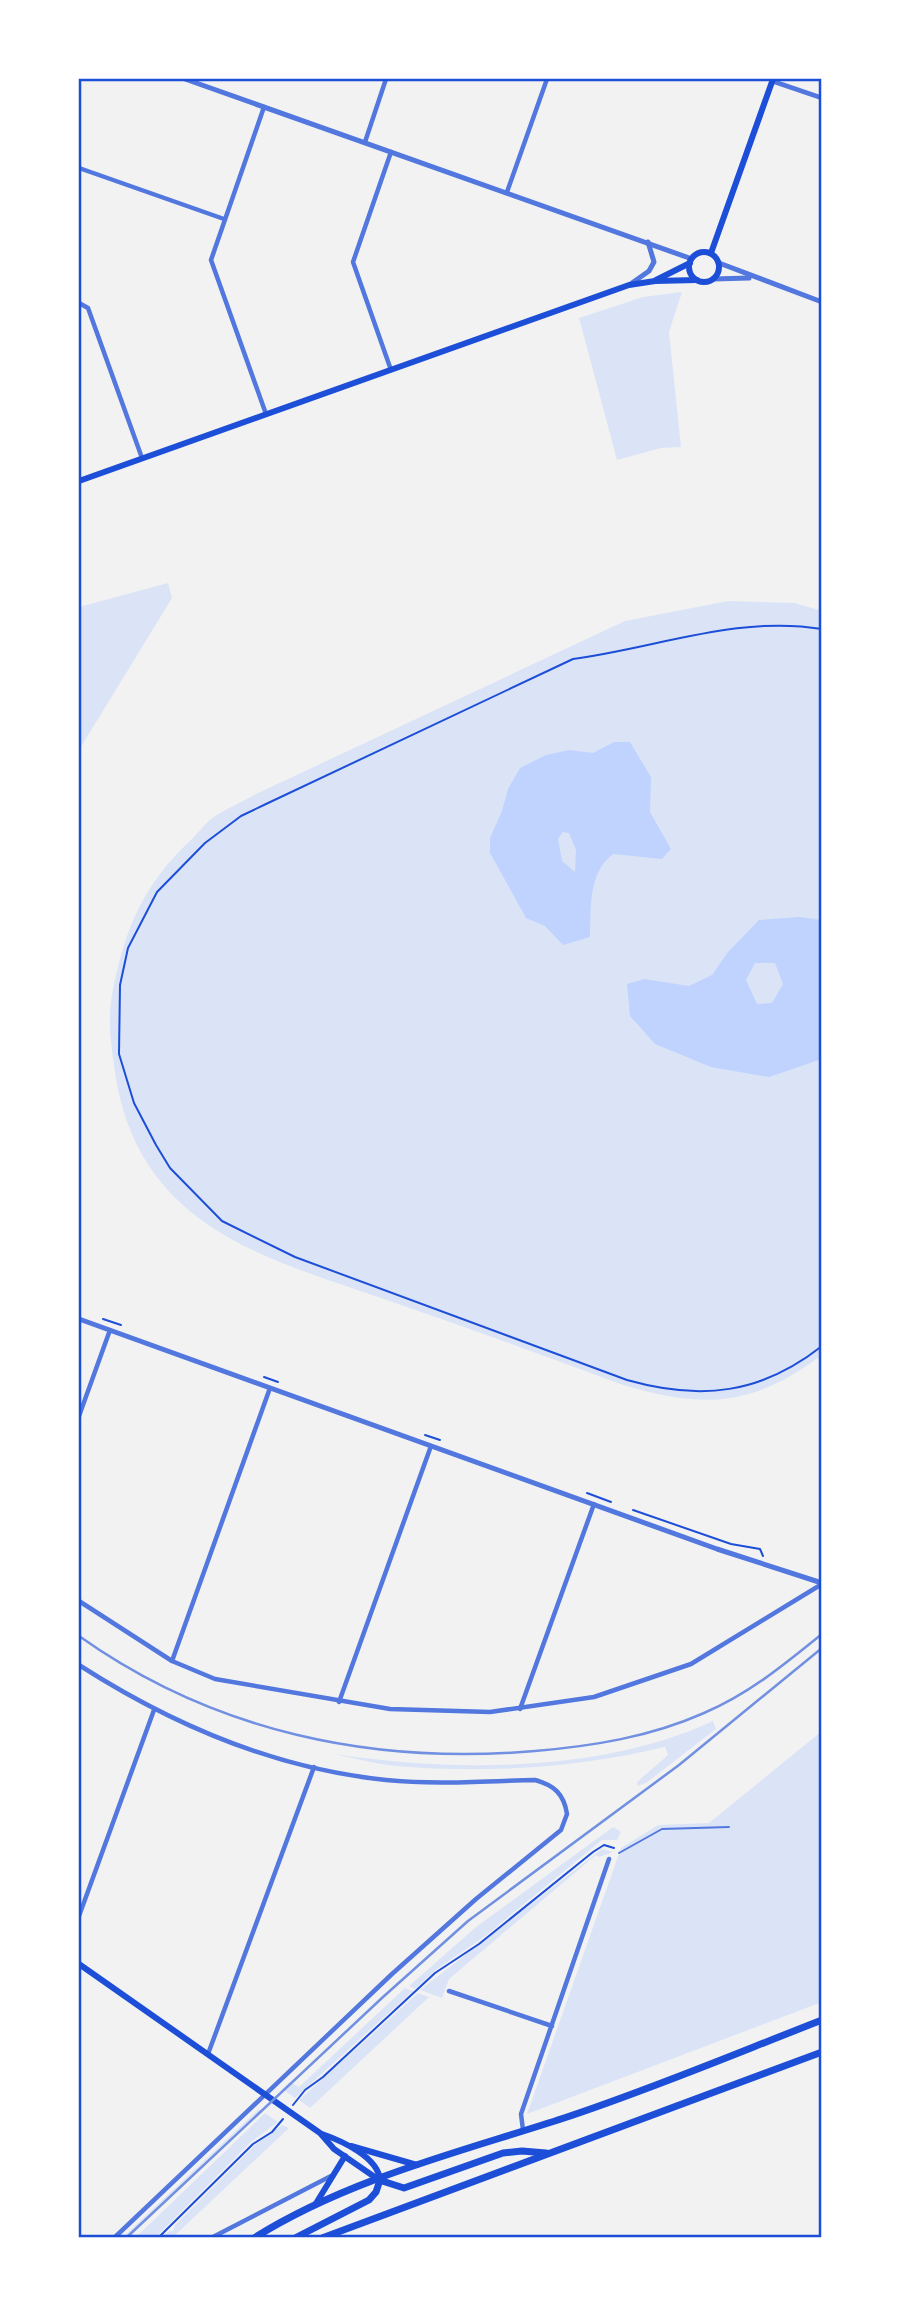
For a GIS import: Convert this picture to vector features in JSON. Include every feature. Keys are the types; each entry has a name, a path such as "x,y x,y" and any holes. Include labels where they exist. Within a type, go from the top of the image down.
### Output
{"highway":[{"path":"254,2238 314,2205 417,2165 608,2102 822,2020"},
{"path":"323,2238 822,2052"},
{"path":"483,2143 487,2158"},
{"path":"380,2180 395,2187 408,2187 487,2158 515,2151 546,2153"},
{"path":"295,2238 369,2200 378,2190 380,2180"}],"main road":[{"path":"711,253 772,80"},
{"path":"79,481 629,285 654,281 706,282 714,279 719,272 719,263 711,253 702,252 654,281"},
{"path":"691,261 690,272 697,280"},
{"path":"79,1964 320,2133 345,2156 380,2180"},
{"path":"320,2133 346,2144 417,2165"},
{"path":"346,2144 375,2166 380,2180"},
{"path":"314,2205 345,2156"}],"street":[{"path":"185,79 648,241 691,261"},
{"path":"365,142 386,79"},
{"path":"507,192 547,79"},
{"path":"772,80 822,99"},
{"path":"264,107 211,260 266,414"},
{"path":"391,151 353,262 391,370"},
{"path":"79,168 224,219"},
{"path":"629,285 652,267 654,258 648,241"},
{"path":"719,263 752,278 822,302"},
{"path":"714,279 752,278"},
{"path":"79,303 88,307 142,459"},
{"path":"79,1319 822,1584"},
{"path":"79,1416 110,1331"},
{"path":"172,1661 270,1388"},
{"path":"339,1702 430,1446"},
{"path":"520,1710 594,1504"},
{"path":"79,1601 172,1661 215,1679 339,1702 439,1713 520,1710 603,1694 691,1664 822,1584"},
{"path":"79,1665 154,1710 225,1740 314,1767 386,1780 535,1780 549,1783 560,1793 565,1803 565,1822 548,1842 475,1899 392,1974 114,2238"},
{"path":"79,1916 154,1710"},
{"path":"208,2054 314,1767"},
{"path":"523,2130 521,2114 609,1859"},
{"path":"449,1991 552,2026"},
{"path":"211,2238 266,2207 336,2173"}],"lane":[{"path":"619,1853 662,1829 729,1826"}],"path":[{"path":"822,629 754,625 627,652 573,659 240,816 184,864 157,892 143,916 128,948 120,985 118,1031 119,1054 134,1103 170,1167 222,1221 295,1257 627,1380 670,1391 730,1390 747,1387 785,1373 822,1346"},
{"path":"746,1545 760,1549"},
{"path":"294,2104 305,2090 435,1973 479,1944 602,1846 612,1846 619,1853"},
{"path":"158,2238 253,2144 272,2132 284,2118"}],"shaded area":[{"path":"682,292 669,332 681,447 661,448 617,460 579,318 643,297"},
{"path":"168,583 172,598 79,750 79,607"},
{"path":"728,601 795,603 822,611 822,1355 773,1385 750,1394 703,1400 652,1393 623,1385 265,1256 223,1234 186,1208 155,1174 131,1132 116,1079 110,1026 112,995 130,929 148,891 175,856 208,822 229,808 625,621"},
{"path":"713,1721 716,1729 646,1783 637,1786 637,1782 668,1755 665,1747 570,1764 505,1769 399,1766 334,1754 428,1764 526,1764 623,1751 669,1738"},
{"path":"822,1731 822,2002 527,2114 621,1848 658,1825 709,1823"},
{"path":"613,1827 621,1832 617,1840 602,1840 484,1937 437,1969 415,1989 409,1986 476,1927"},
{"path":"602,1849 613,1852 599,1857 596,1855 449,1979 442,1998 420,1990"},
{"path":"405,1988 413,1991 295,2098 282,2089 290,2082 299,2087"},
{"path":"418,1993 429,1997 310,2108 299,2100"},
{"path":"259,2109 262,2111 128,2238 122,2238"},
{"path":"265,2113 278,2122 251,2142 155,2238 135,2238"},
{"path":"282,2125 289,2128 172,2238 161,2238 173,2231 175,2225 254,2146"}],"water":[{"path":"614,742 630,742 651,777 650,812 671,849 662,859 613,854 599,871 595,881 590,937 563,945 545,926 526,918 490,853 490,838 508,789 520,768 546,755 569,750 593,753","holes":["563,832 569,833 576,850 575,872 562,861 558,839"]},
{"path":"799,917 822,920 822,1059 769,1077 711,1067 655,1044 630,1016 627,984 644,979 689,986 712,975 728,952 759,920","holes":["755,963 775,963 783,984 772,1003 757,1004 746,980"]}],"railway":[{"path":"79,1636 131,1669 184,1696 240,1718 296,1735 355,1746 474,1754 535,1751 600,1743 684,1721 751,1688 822,1634"},
{"path":"126,2238 468,1921 679,1765 822,1648"}]}
